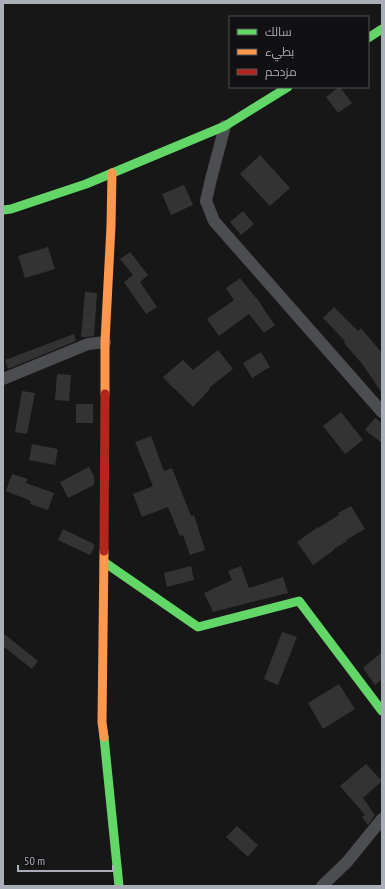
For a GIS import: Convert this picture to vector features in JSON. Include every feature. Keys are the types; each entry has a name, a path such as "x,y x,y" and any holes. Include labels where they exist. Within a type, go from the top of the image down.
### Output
{"street":[{"path":"369,37 382,29"},
{"path":"3,210 11,210 86,184 225,126 286,88"},
{"path":"225,126 206,201 214,221 382,412"},
{"path":"112,173 105,342 102,722 119,886"},
{"path":"3,379 88,344 105,342"},
{"path":"104,562 198,627 299,601 382,711"},
{"path":"322,886 347,862 382,819"}],"building":[{"path":"338,88 341,88 352,103 338,113 326,97"},
{"path":"260,155 290,188 270,206 240,174"},
{"path":"184,185 193,205 171,215 162,194"},
{"path":"243,211 254,224 241,235 230,222"},
{"path":"48,247 55,269 25,278 18,256"},
{"path":"130,252 148,275 140,282 157,307 146,314 124,282 133,275 120,259"},
{"path":"240,278 257,298 275,325 264,333 249,314 219,336 207,319 234,300 226,288"},
{"path":"85,292 97,293 94,336 81,337"},
{"path":"334,307 358,331 361,328 382,353 382,393 363,365 344,343 345,341 323,318"},
{"path":"74,334 76,341 8,369 5,360"},
{"path":"218,350 233,369 209,388 210,389 193,407 163,377 183,360 193,370"},
{"path":"261,352 270,367 252,378 243,363"},
{"path":"57,374 71,375 69,401 55,400"},
{"path":"22,391 35,393 27,434 15,432"},
{"path":"76,404 93,404 93,423 76,423"},
{"path":"341,412 363,440 345,454 323,426"},
{"path":"375,418 382,423 382,443 365,430"},
{"path":"151,436 164,471 172,468 191,516 194,515 205,550 190,555 183,535 180,536 168,507 142,517 133,494 153,486 135,442"},
{"path":"32,444 58,449 55,465 29,460"},
{"path":"89,467 94,476 94,485 68,498 60,482"},
{"path":"12,474 28,479 26,483 54,493 48,510 30,504 31,501 6,491"},
{"path":"351,506 365,529 346,540 347,541 313,565 297,542 318,527 339,515 338,513"},
{"path":"63,529 94,544 94,548 90,555 58,540"},
{"path":"191,566 194,580 167,587 164,573"},
{"path":"241,566 249,588 283,577 288,593 213,612 204,593 232,580 228,571"},
{"path":"282,632 297,637 278,685 264,679"},
{"path":"3,633 38,661 32,669 3,646"},
{"path":"382,652 382,679 375,685 363,668"},
{"path":"339,684 355,709 323,729 308,703"},
{"path":"366,764 382,781 363,798 375,815 368,825 362,817 365,815 340,786"},
{"path":"237,826 258,845 248,857 226,837"}],"traffic: fast":[{"path":"369,37 382,29"},
{"path":"3,210 11,209 86,184 225,126 286,88"},
{"path":"104,562 198,627 299,601 382,711"},
{"path":"104,737 119,886"}],"traffic: slow":[{"path":"105,394 105,342 112,173"},
{"path":"104,551 102,722 104,737"}],"traffic: jam":[{"path":"104,551 105,394"}]}
